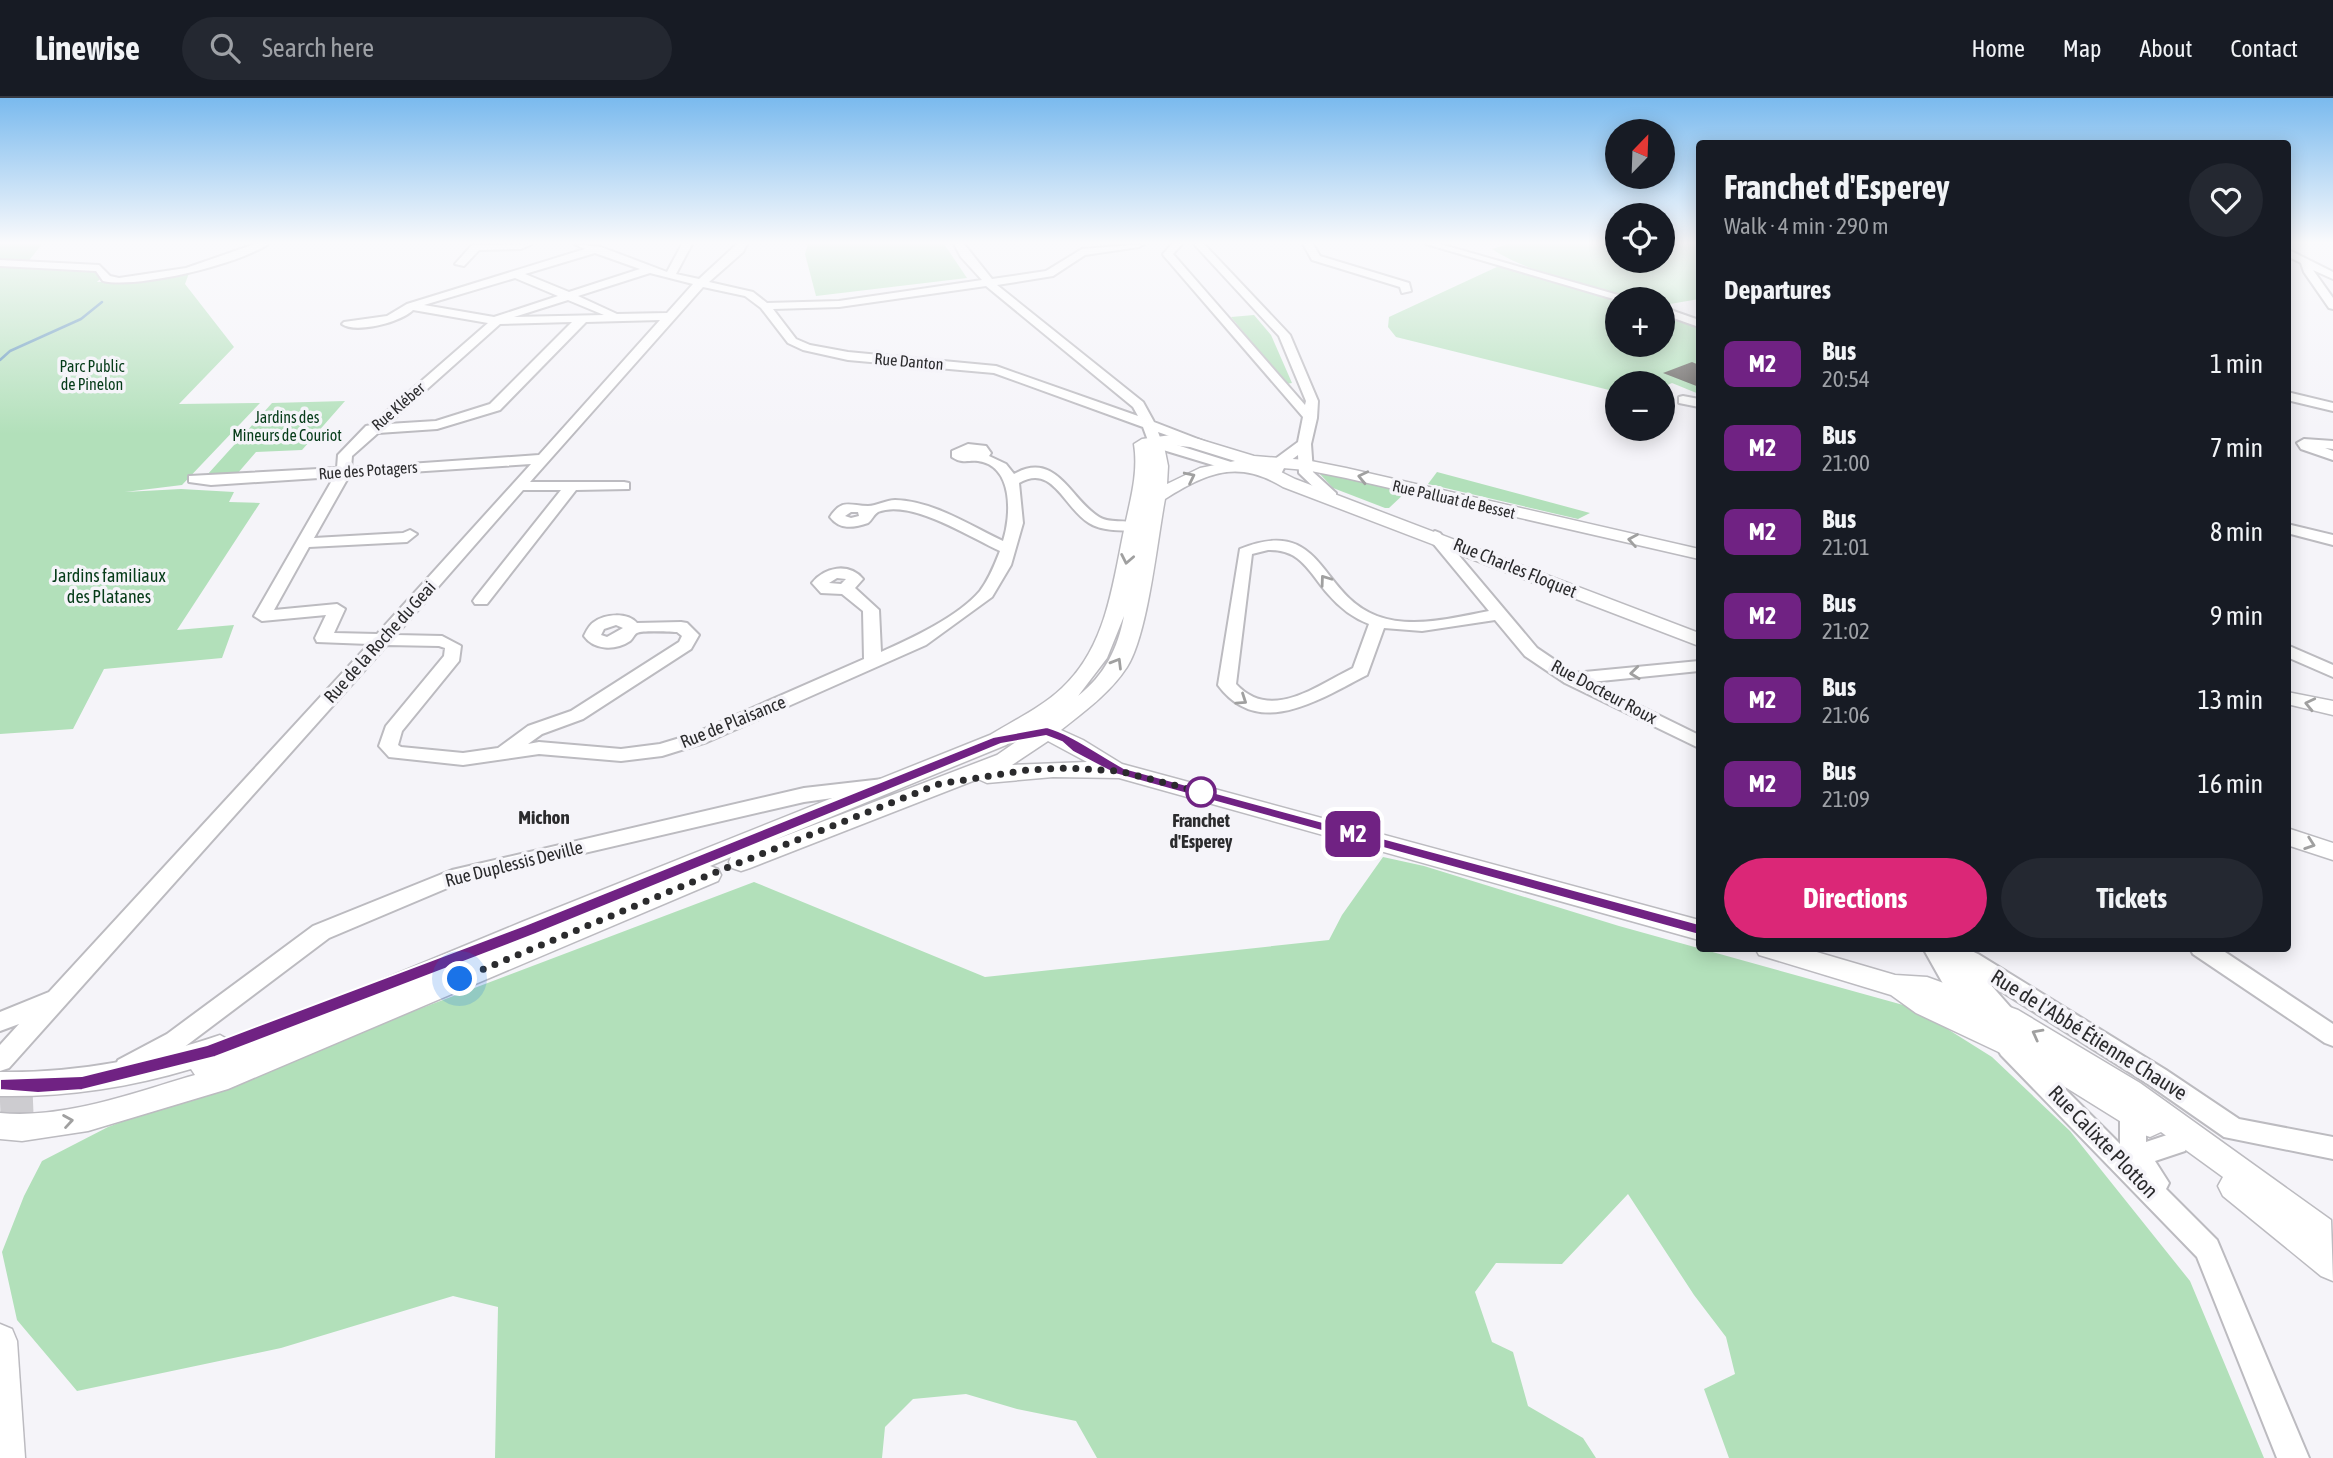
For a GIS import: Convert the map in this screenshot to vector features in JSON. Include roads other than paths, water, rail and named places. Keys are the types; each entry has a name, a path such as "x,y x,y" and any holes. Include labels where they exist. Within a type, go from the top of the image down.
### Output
{"main road":[{"name":"Rue Palluat de Besset","path":"1148,444 1171,440 1209,446 1278,467 1306,465 1696,553"},
{"path":"0,1126 22,1128 88,1118 218,1080 708,875 1005,760 1057,735 1072,713 1107,679 1129,642 1157,497 1160,466 1148,444"},
{"path":"204,1066 531,929 806,806 888,784 998,740 1069,692 1098,659 1111,633 1119,607 1148,444"},
{"path":"1157,497 1185,479 1226,465"},
{"name":"Rue Charles Floquet","path":"1226,465 1278,467 1289,483 1331,496 1696,639"},
{"path":"2291,699 2333,708"},
{"path":"998,740 1057,735 1119,771"},
{"path":"939,784 1027,770 1069,768 1119,771 1696,929"},
{"path":"2291,837 2333,852"},
{"path":"0,1084 38,1086 82,1083 209,1052 531,929"},
{"path":"1782,952 1895,985 1927,988 1962,999 2051,1064 2133,1112 2297,1234 2333,1265"},
{"path":"49,1100 136,1087 204,1066 484,968"},
{"path":"1895,985 1926,1005 2002,1028 2116,1083 2333,1242"},
{"path":"0,1341 7,1458"}],"street":[{"path":"348,324 367,323 406,313 410,307"},
{"path":"419,307 496,321 671,316"},
{"name":"Rue Kléber","path":"382,638 323,638 337,609 262,616 344,472 345,455 371,429 496,321 532,307"},
{"path":"595,307 619,317"},
{"name":"Rue de la Roche du Geai","path":"0,1061 679,307"},
{"name":"Rue Danton","path":"766,307 792,341 807,348 832,354 996,370 1209,446"},
{"path":"1019,307 1139,405 1148,423 1148,444"},
{"path":"1215,307 1311,418"},
{"path":"1258,307 1284,335 1312,401 1311,418 1304,444 1306,465"},
{"path":"1675,315 1696,323"},
{"path":"371,429 437,425 495,407 583,318"},
{"path":"1099,408 1127,397"},
{"path":"1127,397 1133,420 1148,444 1226,465"},
{"path":"2291,398 2333,407"},
{"path":"1683,400 1696,403"},
{"path":"2333,445 2304,443 2333,456"},
{"path":"1278,467 1304,444"},
{"path":"981,457 1001,467 1012,481 1028,473 1049,475 1096,522 1133,527"},
{"name":"Rue des Potagers","path":"194,479 211,481 543,459"},
{"name":"Rue Charles Floquet","path":"1306,465 1306,473 1331,496"},
{"name":"Rue de Plaisance","path":"382,638 442,640 453,646 453,657 393,730 388,746 396,753 463,759 539,748 621,755 662,750 700,738 920,641 986,594 997,579 1016,523 1012,481"},
{"path":"519,486 624,486"},
{"path":"481,601 572,486"},
{"path":"867,510 891,504 915,506 1008,549"},
{"path":"2291,529 2333,540"},
{"path":"302,543 407,537 410,534"},
{"name":"Rue Docteur Roux","path":"1435,536 1531,652 1571,679 1696,741"},
{"path":"1378,621 1361,671 1278,709 1257,709 1235,698 1227,685 1245,552 1255,547 1288,546 1307,556 1334,593 1357,611 1378,621 1414,626 1439,625 1499,614"},
{"path":"846,589 871,610 873,662"},
{"path":"501,754 535,730 577,716 685,645 691,635 681,627 632,628"},
{"path":"2291,652 2333,672"},
{"path":"1571,679 1696,666"},
{"name":"Rue Duplessis Deville","path":"103,1077 128,1067 175,1041 321,932 459,875 806,806"},
{"path":"1939,952 1962,999"},
{"path":"1942,952 1962,969 2002,1028"},
{"name":"Rue de l'Abbé Étienne Chauve","path":"1948,952 1970,960 2157,1077 2234,1129 2333,1148"},
{"path":"2207,952 2333,1036"},
{"name":"Rue de la Roche du Geai","path":"0,1022 57,998"},
{"name":"Rue Calixte Plotton","path":"2002,1028 2207,1249"},
{"name":"Rue Calixte Plotton","path":"2116,1083 2133,1112 2133,1143 2140,1161 2207,1249 2293,1458"},
{"name":"Rue Calixte Plotton","path":"2140,1161 2147,1153 2176,1143"}],"waterway":[{"path":"0,360 10,351 81,319 95,307"}],"tunnel":[{"path":"0,1102 49,1100"}],"place":[{"name":"Franchet d'Esperey","path":"1201,792"}],"district":[{"name":"Michon","path":"544,817"}],"park label":[{"name":"Parc Public de Pinelon","path":"92,375"},
{"name":"Jardins des Mineurs de Couriot","path":"287,426"},
{"name":"Jardins familiaux des Platanes","path":"109,586"}]}
